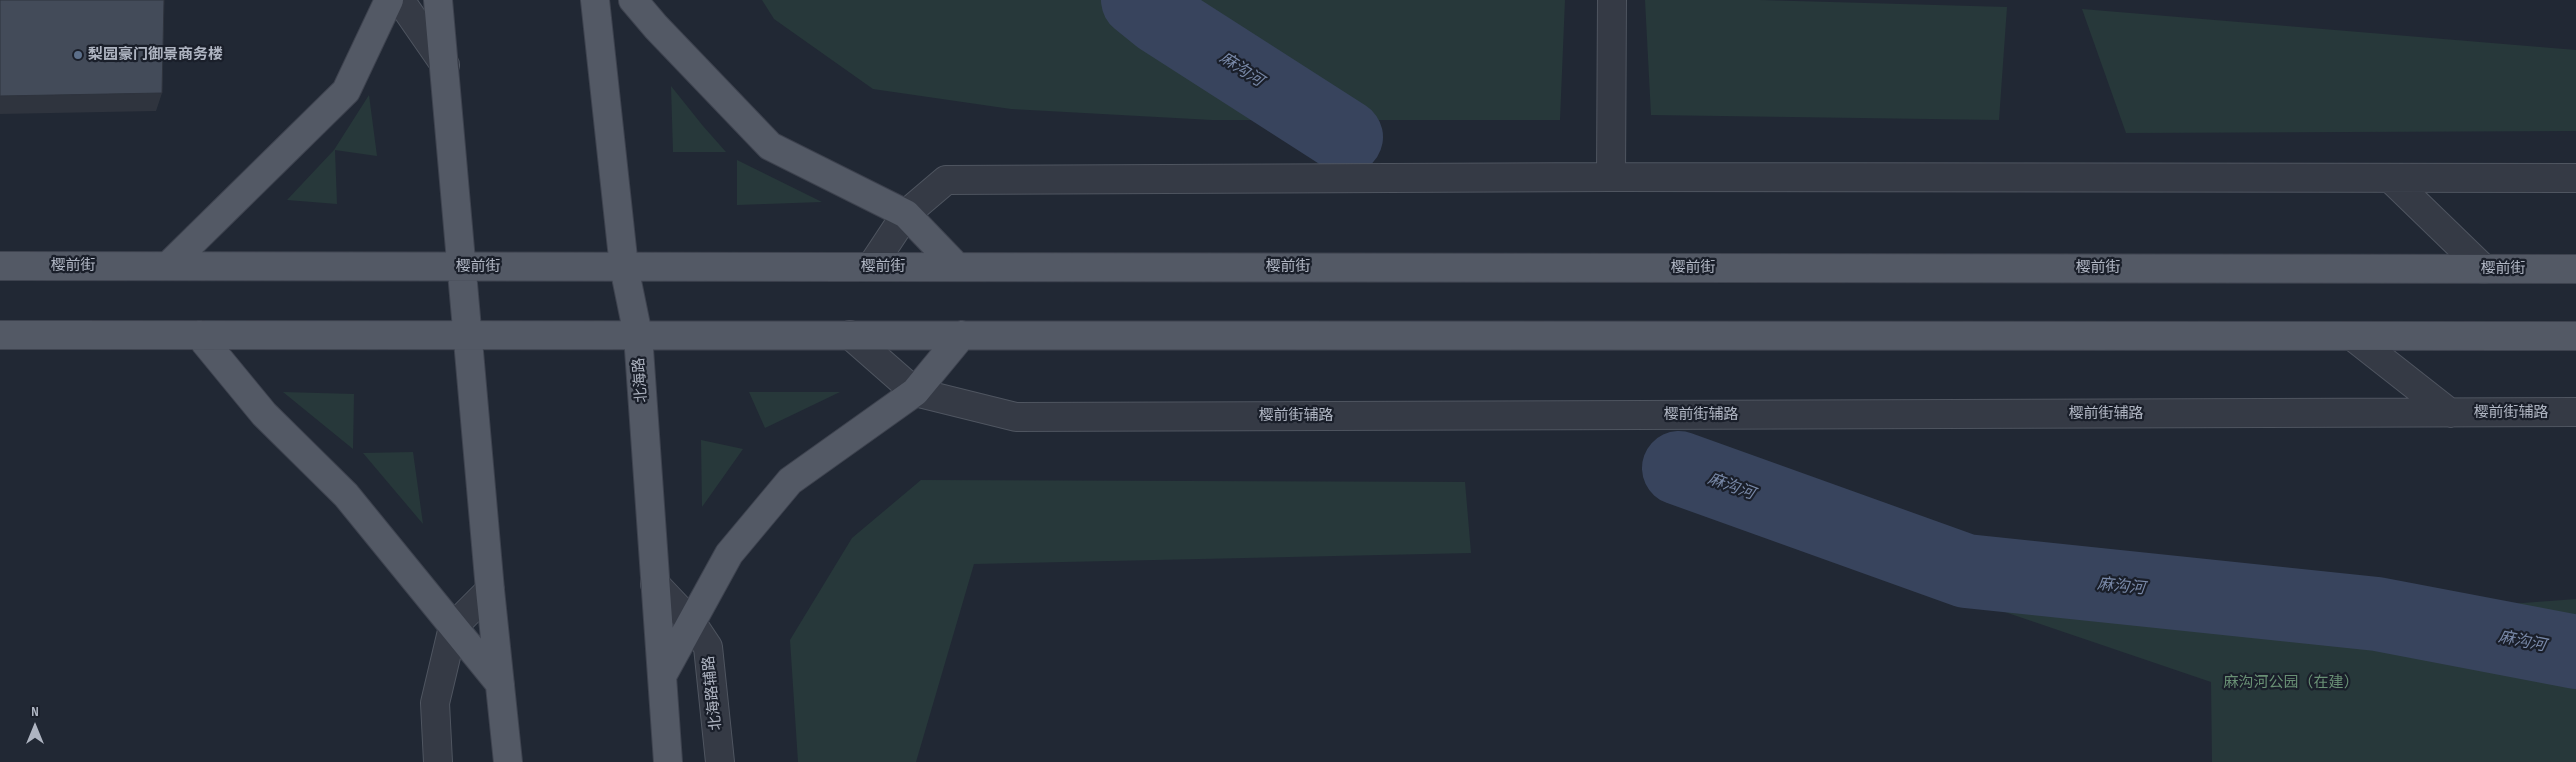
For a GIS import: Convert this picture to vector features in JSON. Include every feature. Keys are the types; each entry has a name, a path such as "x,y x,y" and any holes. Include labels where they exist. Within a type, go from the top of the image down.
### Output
{"main road":[{"path":"168,266 346,91 389,0"},
{"path":"438,0 490,590 508,762"},
{"path":"633,0 656,27 770,146 906,214 957,267"},
{"name":"北海路","path":"598,5 624,267 638,335 668,762"},
{"name":"樱前街","path":"0,266 2576,269"},
{"path":"0,335 2576,336"},
{"path":"199,335 264,414 346,495 500,684"},
{"path":"662,676 729,554 790,481 915,392 962,335"}],"street":[{"path":"400,0 444,65"},
{"path":"1611,177 1612,0"},
{"path":"871,267 906,214 946,180 1611,177 2576,178"},
{"path":"2390,178 2484,269"},
{"name":"樱前街辅路","path":"850,335 915,392 1016,417 2576,412"},
{"path":"2352,336 2450,413"},
{"name":"北海路辅路","path":"655,584 692,622 708,647 720,762"},
{"path":"438,762 435,703 453,627 490,590"}],"green space":[{"path":"762,0 1565,0 1560,120 1212,120 1011,109 873,89 774,19"},
{"path":"1645,0 1760,0 2007,7 1999,120 1651,115"},
{"path":"2082,9 2576,50 2576,131 2126,133"},
{"path":"671,86 703,126 726,152 673,152"},
{"path":"369,95 377,156 335,150 337,204 287,200 334,150"},
{"path":"737,160 822,202 737,205"},
{"path":"283,392 354,394 353,449"},
{"path":"749,392 840,392 765,428"},
{"path":"701,440 743,449 702,507"},
{"path":"413,452 423,524 363,453"},
{"path":"921,480 1465,482 1471,553 974,564 916,762 798,762 790,640 852,538"},
{"name":"麻沟河公园（在建）","path":"1731,519 2377,614 2576,599 2576,762 2212,762 2211,682"}],"building":[{"name":"梨园豪门御景商务楼","path":"0,0 164,0 162,93 0,96"}],"waterway":[{"name":"麻沟河","path":"1138,0 1159,17 1346,137"},
{"name":"麻沟河","path":"1679,468 1966,571 2377,614 2576,652"}],"place":[{"name":"梨园豪门御景商务楼","path":"78,55"}]}
